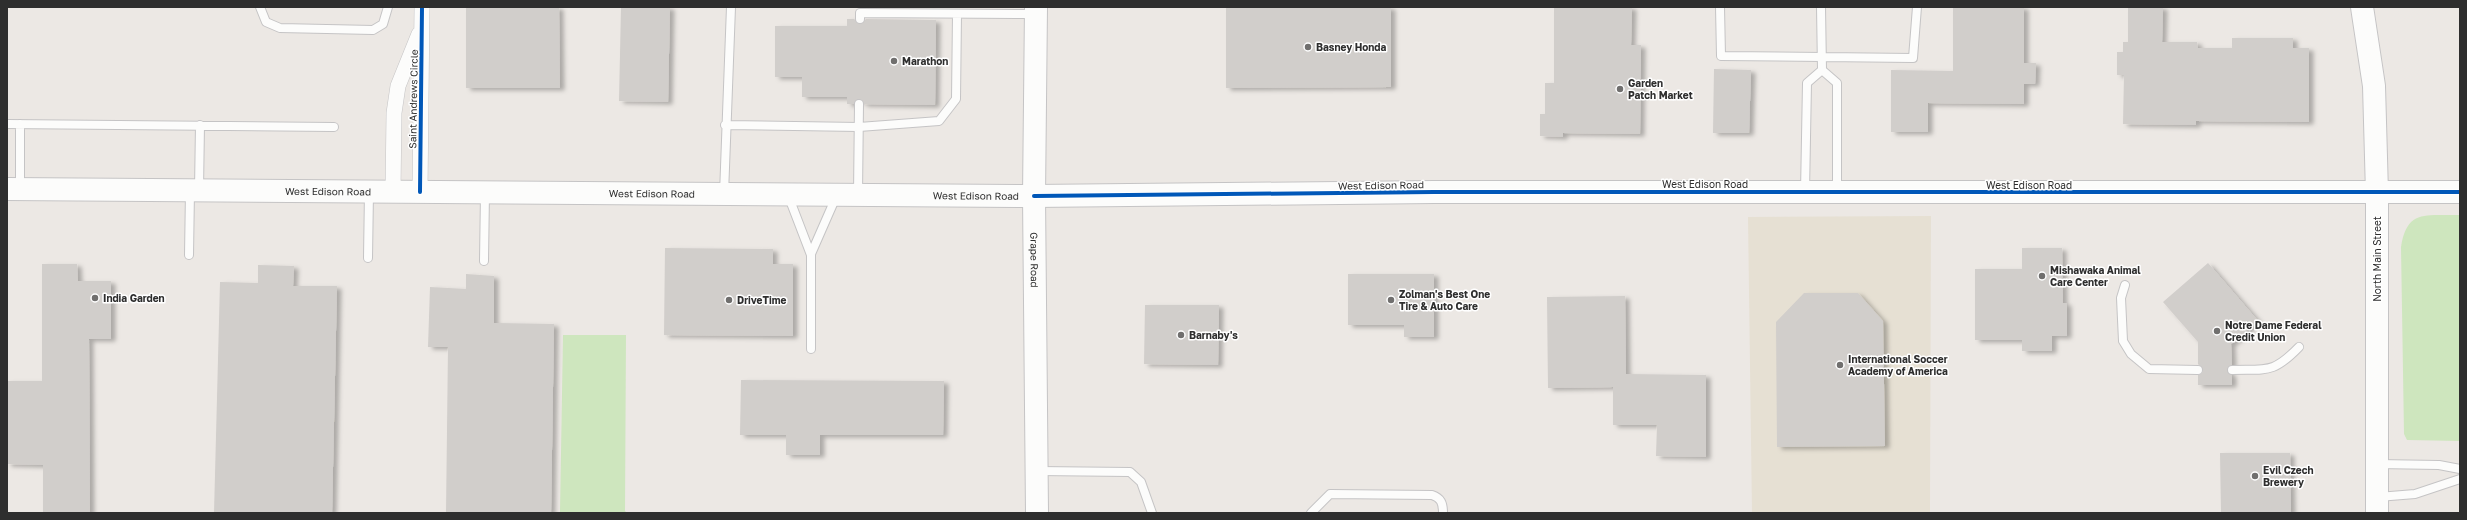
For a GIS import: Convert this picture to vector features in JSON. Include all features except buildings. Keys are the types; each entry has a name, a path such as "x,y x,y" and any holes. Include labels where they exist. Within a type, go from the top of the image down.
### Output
{"main road":[{"name":"North Main Street","path":"2362,7 2374,86 2377,193 2377,505"},
{"name":"Grape Road","path":"1036,11 1034,196 1037,513"},
{"name":"West Edison Road","path":"13,189 1034,196 1434,192 2460,192"}],"street":[{"name":"Saint Andrews Circle","path":"420,192 422,7"},
{"name":"Saint Andrews Circle","path":"393,192 394,113 398,86 422,28"}],"lane":[{"path":"260,7 266,22 280,28 373,30 383,24 388,7"},
{"path":"724,194 725,125 730,81 731,7"},
{"path":"1720,7 1721,56 1913,58 1917,7"},
{"path":"1821,7 1822,70 1837,83 1837,192"},
{"path":"860,19 860,12 957,14 1036,11"},
{"path":"725,125 859,127 939,121 956,99 957,14"},
{"path":"1805,193 1807,83 1822,70"},
{"path":"858,195 859,104"},
{"path":"7,124 334,126"},
{"path":"13,189 20,124"},
{"path":"189,255 200,126"},
{"path":"368,258 369,192"},
{"path":"484,261 485,192"},
{"path":"788,194 811,255 811,349"},
{"path":"811,255 836,195"},
{"path":"2125,285 2121,298 2123,341 2131,354 2149,369 2198,370"},
{"path":"2232,370 2272,369 2286,361 2299,347"},
{"path":"2377,464 2433,464 2460,469"},
{"path":"1036,471 1130,472 1141,482 1152,513"},
{"path":"2377,505 2460,479"},
{"path":"1311,513 1330,494 1432,495 1438,497 1442,502 1443,513"}],"shaded area":[{"name":"International Soccer Academy of America","path":"1931,216 1930,513 1752,513 1748,217"}],"green space":[{"path":"2428,215 2460,215 2460,441 2407,440 2404,434 2401,247 2404,234 2408,226 2420,217"},
{"path":"563,335 626,335 625,511 627,513 560,513"}],"cycle path":[{"path":"420,192 422,7"},
{"path":"1034,196 1434,192 2460,192"}],"place":[{"name":"Basney Honda","path":"1308,47"},
{"name":"Marathon","path":"894,61"},
{"name":"Garden Patch Market","path":"1620,89"},
{"name":"Mishawaka Animal Care Center","path":"2042,276"},
{"name":"India Garden","path":"95,298"},
{"name":"DriveTime","path":"729,300"},
{"name":"Zolman's Best One Tire & Auto Care","path":"1391,300"},
{"name":"Notre Dame Federal Credit Union","path":"2217,331"},
{"name":"Barnaby's","path":"1181,335"},
{"name":"International Soccer Academy of America","path":"1840,365"},
{"name":"Evil Czech Brewery","path":"2255,476"}]}
